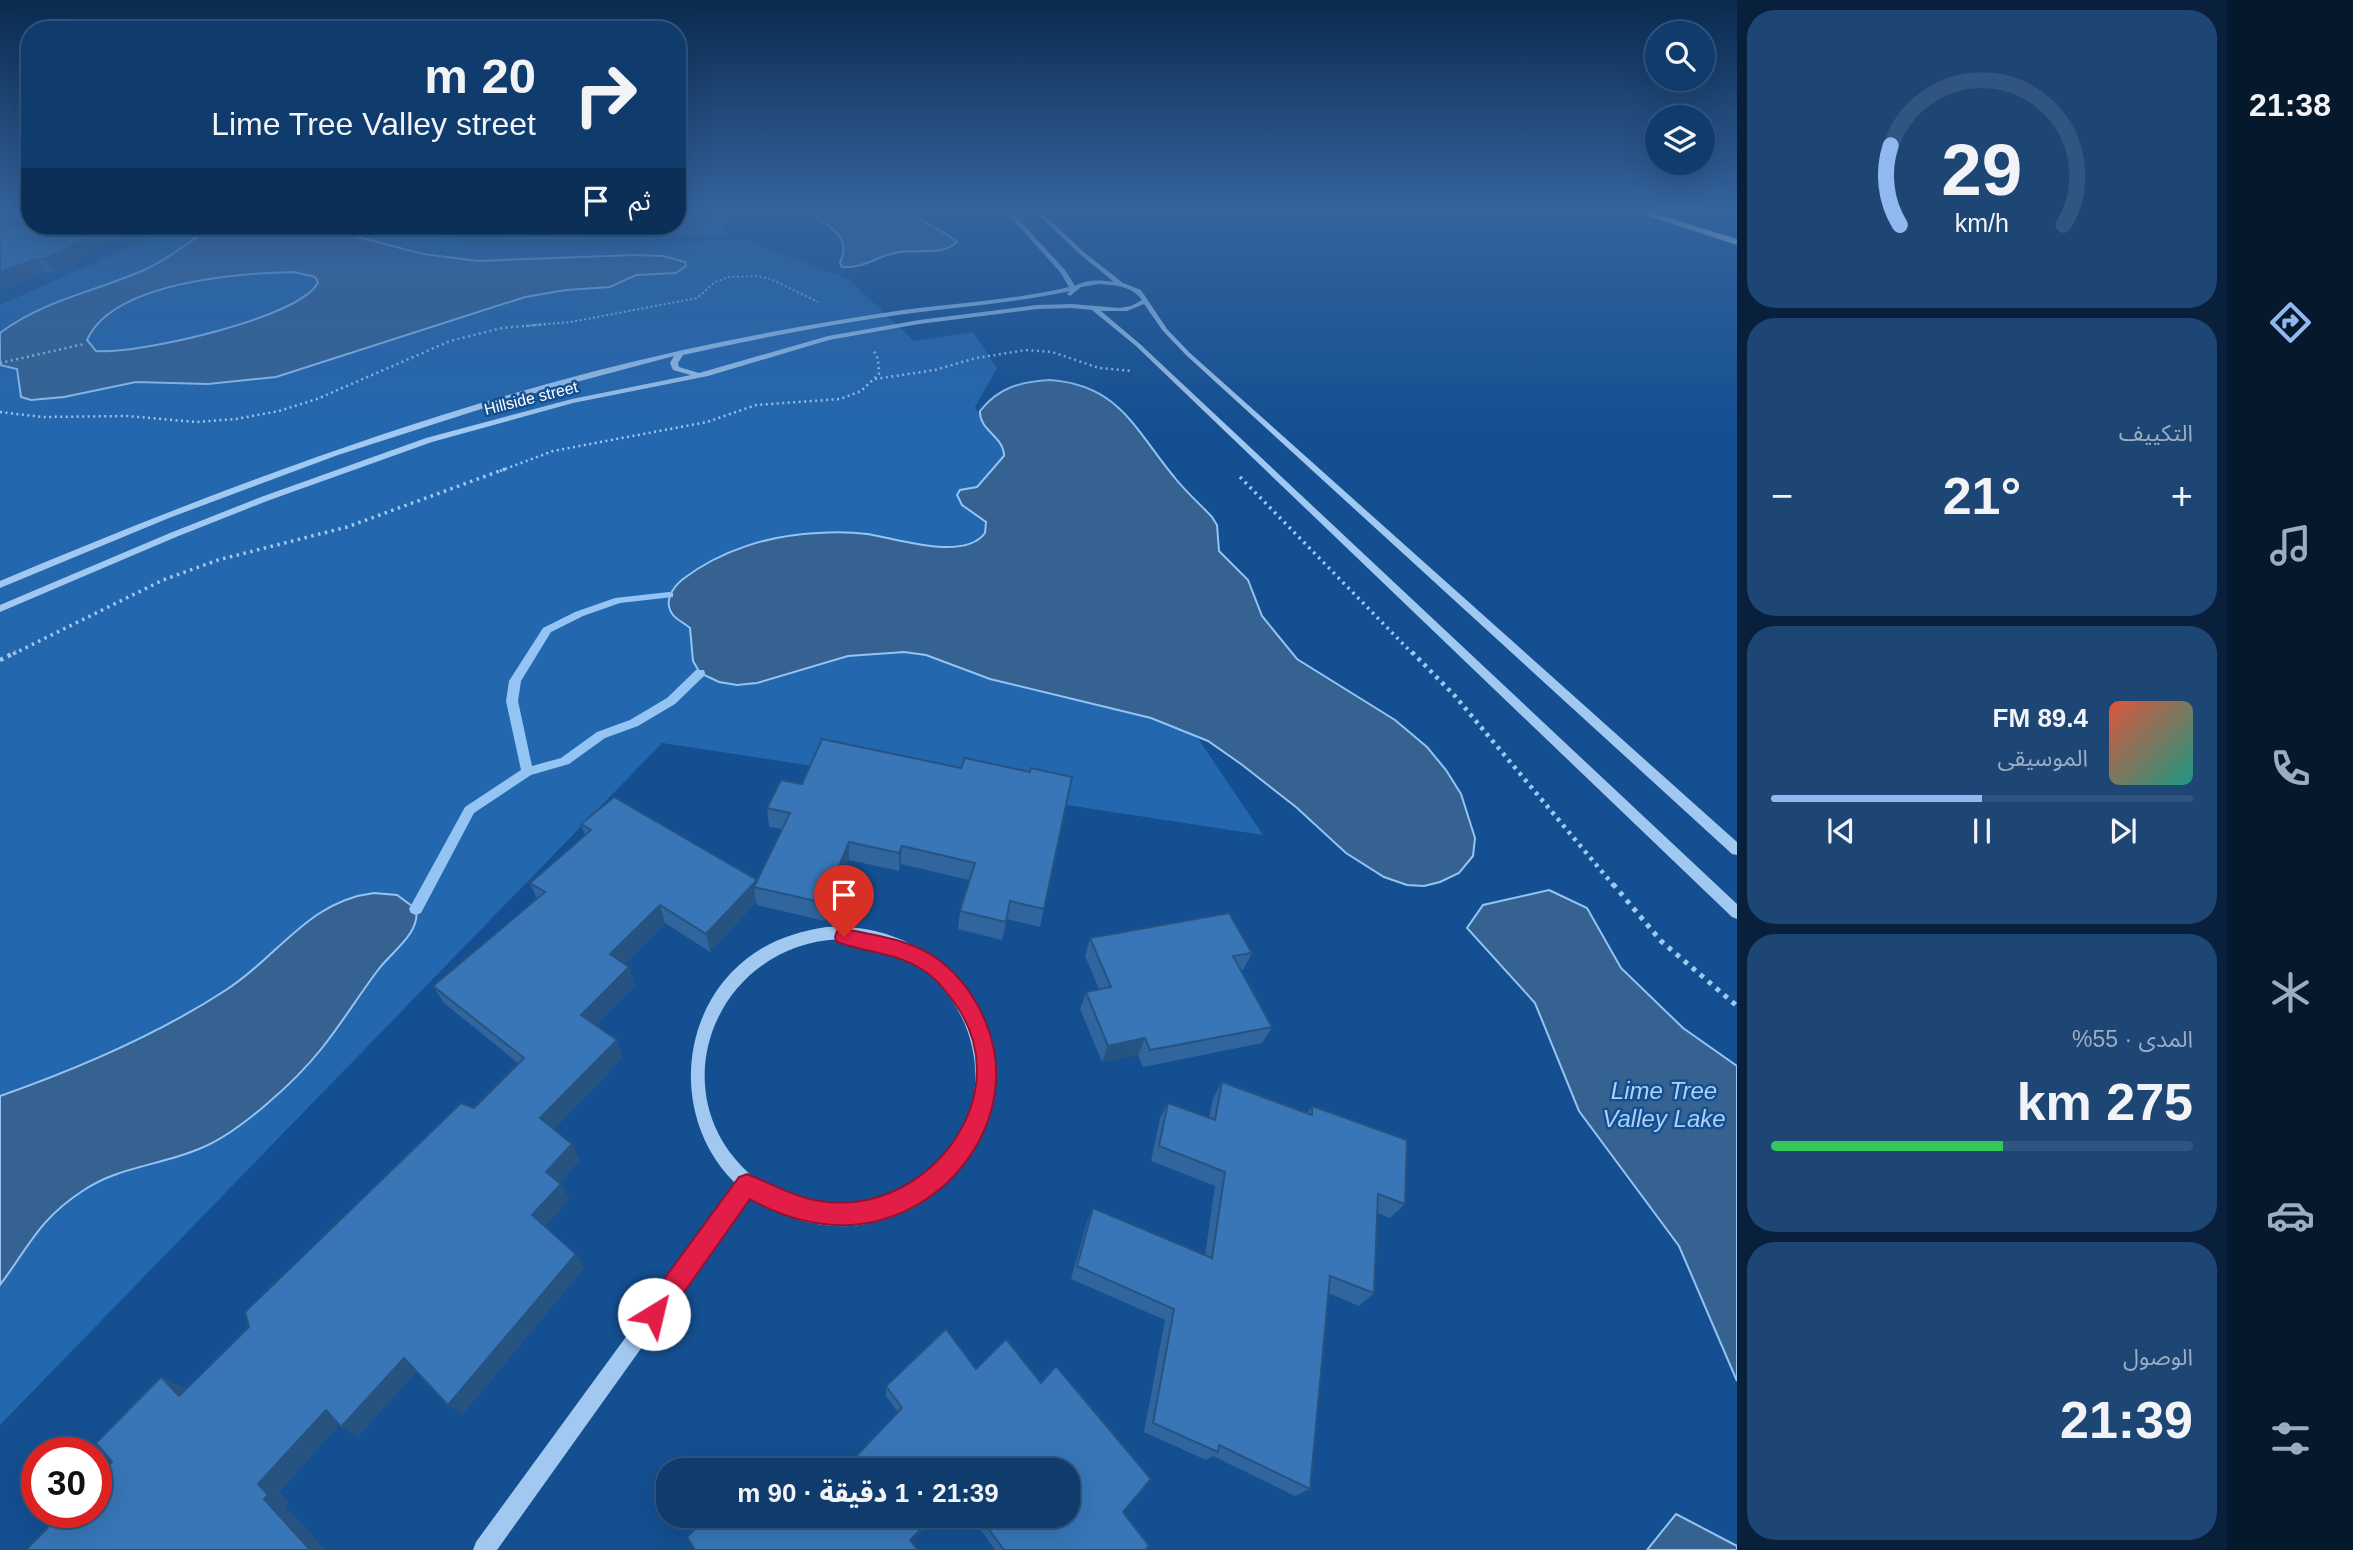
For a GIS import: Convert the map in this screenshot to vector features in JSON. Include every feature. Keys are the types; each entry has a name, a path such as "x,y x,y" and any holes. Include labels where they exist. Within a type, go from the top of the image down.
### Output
{"street":[{"path":"1070,283 1073,288 1070,297 1094,308 1138,345 1737,913"},
{"name":"Hillside street","path":"0,585 180,511 342,451 486,405 680,353 830,324 1026,298 1087,283"},
{"name":"Hillside street","path":"1099,283 1121,284"},
{"path":"1121,284 1139,291 1173,340 1241,404 1737,850"},
{"name":"Hillside street","path":"0,609 218,517 429,440 572,401 705,374 828,338 895,325 1037,307 1131,308 1144,301"},
{"path":"680,353 674,363 676,368 705,374"},
{"path":"844,937 875,940 904,950 931,964 954,985 983,1039 987,1070 984,1103 972,1135 953,1164 925,1187 891,1204 853,1213 816,1212 779,1202 747,1185 721,1160 704,1131 694,1098 692,1066 699,1035 713,1007 732,982 756,963 784,948 814,940 844,937"},
{"path":"484,1550 747,1185"}],"path":[{"path":"0,412 43,417 117,416 196,422 258,415 317,399 450,341 502,328 571,322 672,304 697,298 714,283"},
{"path":"780,283 825,306"},
{"path":"0,363 84,344"},
{"path":"869,346 880,366 875,380"},
{"path":"0,660 191,569 347,527 534,457 571,447 707,422 756,405 839,399 861,391 875,380 936,370 984,356 1026,350 1052,352 1099,368 1136,372 1130,360"},
{"path":"1233,470 1455,696 1661,942 1737,1006"}],"shaded area":[{"path":"49,283 853,283 914,341 973,332 997,368 975,407 1263,835 662,743 0,1425 0,305"}],"water":[{"path":"110,283 188,283 149,293 122,305 101,320 87,340 96,351 116,351 216,332 251,321 282,309 306,295 317,283 618,283 610,287 566,290 525,297 276,377 208,384 136,382 64,397 31,400 21,397 17,369 0,365 0,333 52,304"},
{"path":"1050,380 1093,391 1124,413 1179,483 1212,517 1217,525 1219,551 1248,580 1262,616 1297,659 1395,720 1427,747 1461,794 1475,838 1473,856 1459,873 1424,886 1407,885 1384,877 1346,853 1296,807 1208,741 1151,718 990,679 926,655 904,652 848,656 757,683 737,685 719,682 700,673 693,661 690,628 673,615 669,605 672,591 683,579 730,552 764,541 800,534 861,533 946,547 975,542 985,533 986,522 962,505 957,495 960,490 977,487 1004,456 1000,443 983,424 980,411 995,396 1011,387"},
{"name":"Lime Tree Valley Lake","path":"1549,890 1587,908 1621,968 1683,1028 1737,1066 1737,1381 1679,1246 1579,1111 1535,1003 1467,928 1483,905"},
{"path":"374,893 397,895 416,909 414,926 404,942 378,970 337,1029 297,1076 248,1119 214,1142 185,1154 111,1176 84,1190 56,1211 36,1233 0,1285 0,1096 87,1062 172,1022 245,976 312,918 351,898"},
{"path":"1676,1514 1737,1546 1737,1550 1647,1550"}],"building":[{"path":"822,739 961,768 965,758 1030,772 1031,768 1072,777 1044,909 1010,901 1006,922 960,911 975,863 902,846 899,853 849,842 824,903 754,887 790,813 767,808 781,780 802,784"},
{"path":"614,797 757,880 706,934 660,905 610,954 629,967 581,1015 617,1040 540,1118 572,1144 546,1172 561,1184 532,1215 576,1254 448,1405 404,1358 341,1427 326,1410 258,1484 268,1495 264,1499 310,1550 26,1550 47,1528 112,1528 112,1437 102,1437 161,1377 179,1396 249,1327 245,1312 461,1103 474,1108 524,1058 433,986 545,892 530,883 591,830 581,824"},
{"path":"1229,913 1252,953 1233,956 1272,1027 1150,1050 1145,1038 1108,1046 1086,992 1111,987 1090,938"},
{"path":"1222,1082 1312,1115 1312,1106 1407,1140 1405,1204 1378,1194 1374,1293 1330,1276 1310,1489 1219,1445 1218,1452 1153,1423 1174,1309 1077,1266 1093,1208 1212,1258 1225,1172 1159,1146 1168,1103 1215,1120"},
{"path":"946,1329 976,1369 1006,1339 1041,1383 1056,1366 1151,1479 1123,1512 1149,1546 1145,1550 1004,1550 988,1528 1080,1528 1080,1458 854,1458 902,1408 886,1386"},
{"path":"696,1528 922,1528 910,1540 918,1550 695,1550 687,1537"}],"waterway":[{"path":"527,772 512,701 515,681 547,630 579,614 619,600 669,595"},
{"path":"527,772 565,761 601,735 634,723 671,701 700,673"},
{"path":"416,909 469,810 527,772"}],"route":[{"path":"654,1314 747,1185 779,1202 816,1212 853,1213 891,1204 925,1187 953,1164 972,1135 984,1103 987,1070 983,1039 971,1010 954,985 931,964 904,950 875,940 844,937"}]}
